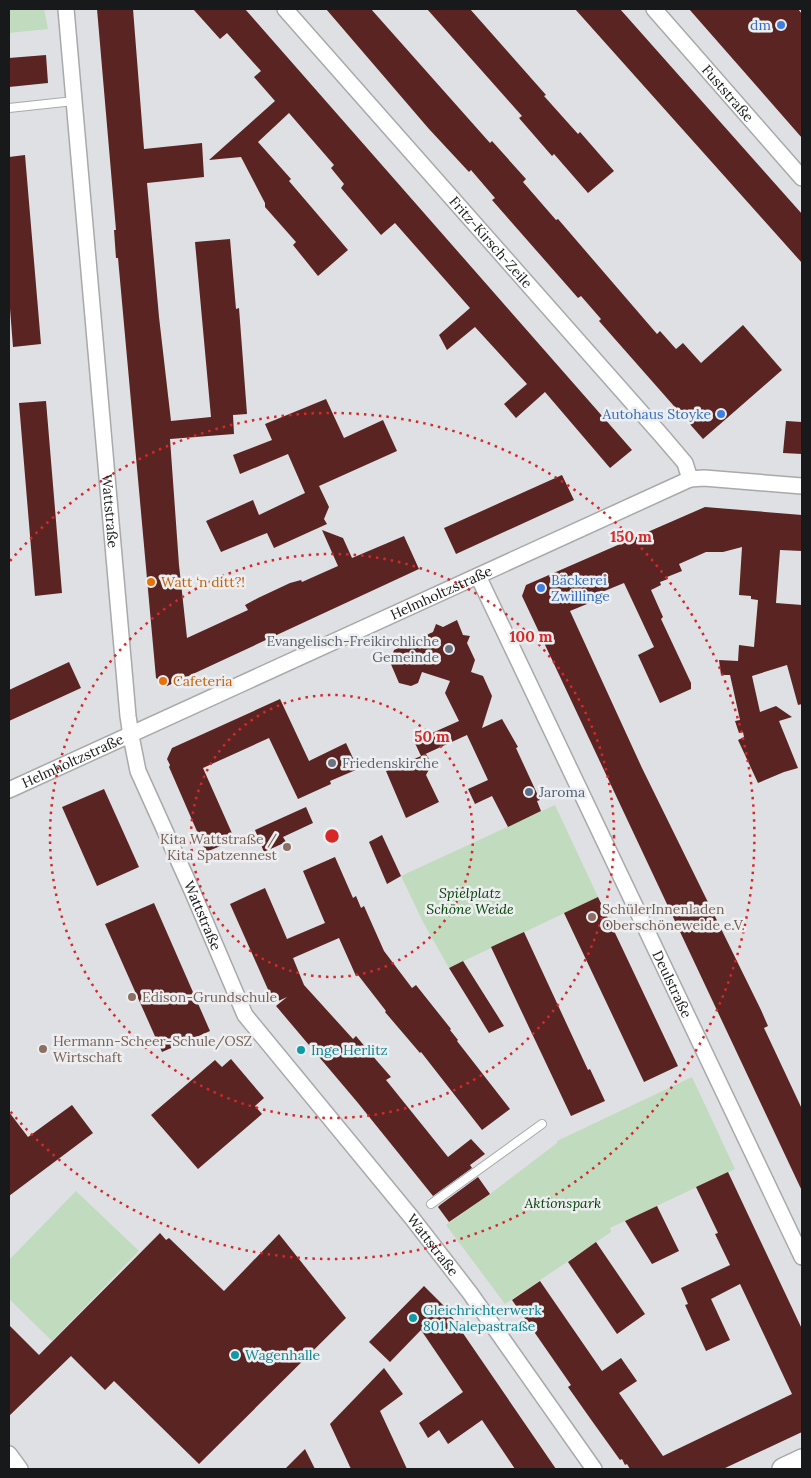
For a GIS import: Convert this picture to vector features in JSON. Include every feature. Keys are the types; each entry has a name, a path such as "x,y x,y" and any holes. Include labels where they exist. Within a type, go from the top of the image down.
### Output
{"main road":[{"path":"783,1469 802,1460"}],"street":[{"name":"Wattstraße","path":"66,9 131,736 138,771 193,892 245,1015 412,1218 470,1293 594,1469"},
{"name":"Fritz-Kirsch-Zeile","path":"285,9 668,443 685,463 690,479"},
{"name":"Fuststraße","path":"654,9 802,178"},
{"name":"Helmholtzstraße","path":"9,790 131,736 690,479 704,478 802,486"},
{"name":"Deulstraße","path":"478,576 802,1258"},
{"path":"9,1454 20,1469"}],"lane":[{"path":"9,108 74,101"},
{"path":"431,1204 542,1124"}],"green space":[{"path":"9,9 44,9 48,29 9,33"},
{"name":"Spielplatz Schöne Weide","path":"555,805 598,897 449,968 423,922 401,876"},
{"name":"Aktionspark","path":"692,1077 735,1169 610,1228 611,1232 505,1304 446,1225 490,1194 557,1143 557,1141"},
{"path":"76,1191 139,1251 52,1341 9,1299 9,1260"}],"building":[{"path":"97,9 133,9 144,149 202,143 204,177 147,183 159,317 171,421 211,417 195,242 230,239 236,309 239,308 247,414 233,415 234,434 170,439 179,565 187,638 248,610 245,605 258,598 290,583 301,580 302,582 338,566 322,530 343,538 352,558 404,536 419,569 167,686 156,678 118,258 116,258 114,230 116,230"},
{"path":"193,9 245,9 632,450 610,468 545,392 516,418 504,404 527,384 475,327 447,350 439,335 470,308 395,223 381,235 341,188 344,184 331,168 334,165 289,113 258,142 291,179 289,181 348,250 318,276 293,245 296,242 265,207 265,203 241,157 209,160 275,101 254,77 261,71 227,33 220,39"},
{"path":"326,9 371,9 490,143 492,141 526,179 523,182 556,220 558,219 657,334 660,331 676,349 683,343 701,363 743,325 782,370 703,439 599,321 601,319 581,296 578,298 492,200 495,198 471,170 469,172 429,129"},
{"path":"427,9 470,9 546,95 544,96 578,134 580,132 614,171 588,193 554,154 552,156 519,118 522,116"},
{"path":"575,9 620,9 802,214 802,263"},
{"path":"689,9 798,9 802,14 802,138"},
{"path":"46,55 48,83 9,87 9,58"},
{"path":"25,155 41,344 13,347 9,296 9,157"},
{"path":"326,399 344,438 383,420 397,451 319,486 329,507 324,519 327,524 274,548 267,533 221,552 206,521 253,500 259,515 305,493 288,454 240,474 233,455 272,440 265,424"},
{"path":"46,401 62,593 35,596 19,403"},
{"path":"786,421 802,422 802,454 783,453"},
{"path":"562,475 574,500 456,554 444,528"},
{"path":"705,507 802,515 802,551 780,550 776,603 802,605 802,704 798,705 787,665 752,676 760,712 776,706 792,717 779,721 798,768 758,783 738,740 744,737 743,732 739,733 735,721 740,720 730,675 721,675 719,660 738,661 739,645 754,647 758,600 751,599 751,596 739,595 742,547 723,552 706,552 679,564 682,571 667,577 668,579 660,582 661,585 651,590 663,617 661,619 691,683 691,689 660,703 638,655 654,647 624,583 585,599 587,604 570,611 642,768 761,1010 768,1026 764,1028 802,1109 802,1191 522,596 526,585"},
{"path":"457,620 463,635 470,636 467,643 475,660 471,672 483,676 492,696 482,728 502,719 518,747 516,748 540,800 537,801 541,811 508,827 492,796 475,804 468,789 488,780 467,735 421,756 414,741 459,721 445,693 450,681 422,672 418,683 411,686 399,683 390,662 394,650 433,632 436,624 443,627"},
{"path":"69,662 81,688 9,721 9,690"},
{"path":"280,699 309,761 346,743 358,769 330,781 331,784 298,799 269,738 203,768 235,840 206,852 169,767 167,759 172,748"},
{"path":"426,754 432,764 426,775 439,802 406,818 386,771"},
{"path":"104,789 139,867 97,886 62,807"},
{"path":"306,807 313,823 283,837 286,842 264,852 255,830"},
{"path":"382,835 401,876 387,884 369,842"},
{"path":"335,857 353,898 356,896 361,908 364,906 384,951 412,988 416,985 510,1109 482,1130 421,1052 385,1012 358,975 356,976 339,938 293,958 304,985 353,1039 356,1036 391,1077 386,1080 448,1157 471,1139 485,1154 470,1165 472,1168 433,1196 276,1006 287,997 274,1003 230,904 265,888 287,939 325,923 303,871"},
{"path":"598,897 678,1066 644,1082 564,913"},
{"path":"154,903 210,1031 162,1052 105,924"},
{"path":"524,932 588,1070 590,1069 605,1101 571,1116 491,947"},
{"path":"463,961 504,1026 489,1033 449,968"},
{"path":"231,1059 264,1098 255,1106 262,1114 198,1169 151,1115 215,1060 222,1067"},
{"path":"72,1105 93,1133 9,1196 9,1112 28,1137"},
{"path":"728,1172 802,1329 802,1432 723,1469 630,1469 622,1459 620,1460 568,1387 571,1385 512,1300 540,1281 602,1371 621,1358 637,1381 619,1393 663,1456 792,1394 740,1284 711,1299 730,1340 706,1351 685,1305 688,1304 681,1288 730,1265 715,1234 718,1233 696,1187"},
{"path":"478,1177 490,1194 449,1222 438,1207"},
{"path":"657,1206 679,1251 652,1264 625,1221"},
{"path":"160,1233 166,1240 169,1238 224,1291 279,1234 346,1318 199,1464 114,1381 105,1390 71,1356 9,1416 9,1325 39,1355"},
{"path":"596,1242 645,1314 617,1334 568,1262"},
{"path":"424,1286 445,1307 556,1469 515,1469 482,1420 448,1444 439,1430 428,1438 419,1423 463,1392 421,1330 390,1362 369,1342"},
{"path":"384,1368 403,1394 380,1411 407,1469 351,1469 330,1424"},
{"path":"305,1449 315,1469 285,1469"}],"place":[{"name":"dm","path":"781,25"},
{"name":"Autohaus Stoyke","path":"721,414"},
{"name":"Watt ‘n ditt?!","path":"151,582"},
{"name":"Bäckerei Zwillinge","path":"541,588"},
{"name":"Evangelisch-Freikirchliche Gemeinde","path":"449,649"},
{"name":"Cafeteria","path":"163,681"},
{"name":"Friedenskirche","path":"332,763"},
{"name":"Jaroma","path":"529,792"},
{"name":"Kita Wattstraße / Kita Spatzennest","path":"287,847"},
{"name":"SchülerInnenladen Oberschöneweide e.V.","path":"592,917"},
{"name":"Edison-Grundschule","path":"132,997"},
{"name":"Hermann-Scheer-Schule/OSZ Wirtschaft","path":"43,1049"},
{"name":"Inge Herlitz","path":"301,1050"},
{"name":"Gleichrichterwerk 801 Nalepastraße","path":"413,1318"},
{"name":"Wagenhalle","path":"235,1355"}]}
